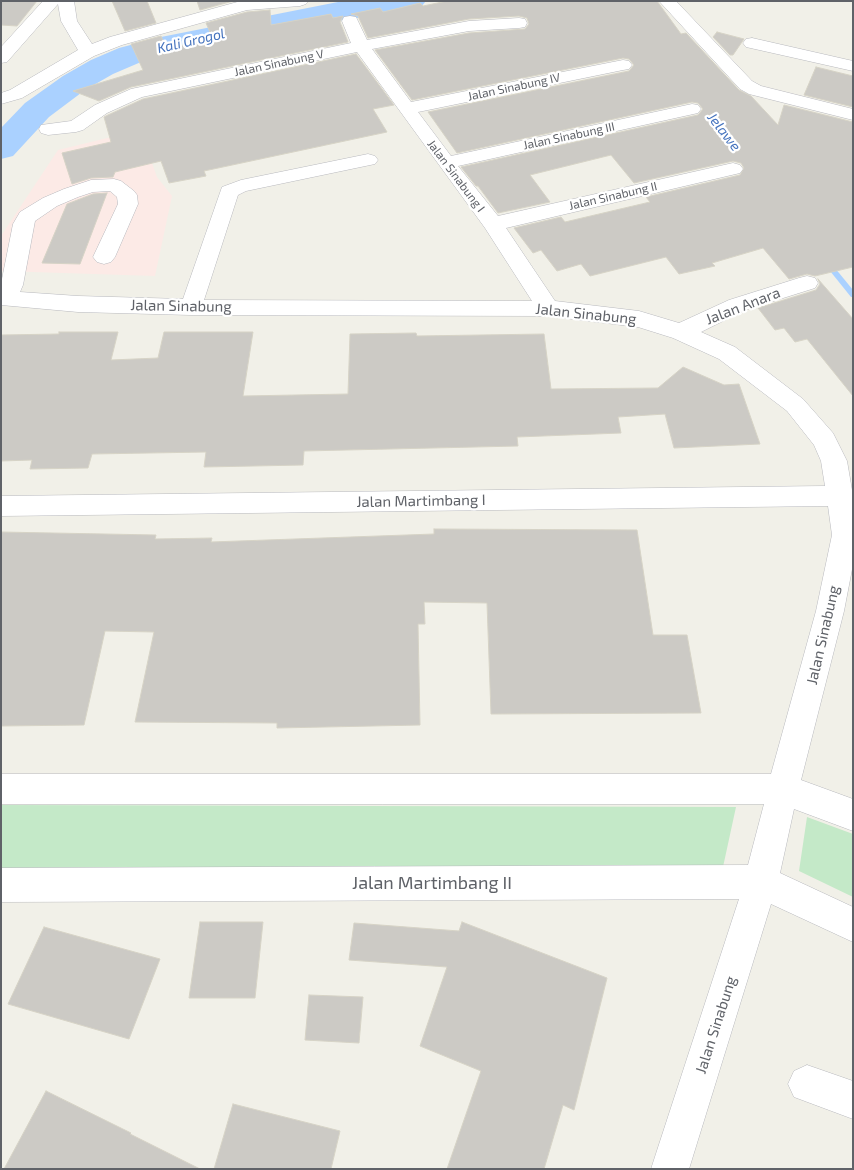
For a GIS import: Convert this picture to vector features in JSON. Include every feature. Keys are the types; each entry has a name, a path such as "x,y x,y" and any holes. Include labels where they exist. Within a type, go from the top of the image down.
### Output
{"street":[{"path":"1,58 52,1"},
{"path":"66,1 69,21 88,52"},
{"path":"1,99 16,94 88,52 116,41 246,3 300,1"},
{"path":"666,1 746,86 755,90 853,115"},
{"name":"Jalan Sinabung I","path":"350,21 361,46 446,164 493,224 548,308"},
{"name":"Jalan Sinabung V","path":"48,129 76,126 101,109 137,93 361,46 470,26 519,23"},
{"path":"752,43 853,66"},
{"name":"Jalan Sinabung IV","path":"406,109 623,64"},
{"name":"Jalan Sinabung III","path":"446,164 692,109"},
{"path":"191,307 229,191 241,186 368,160"},
{"name":"Jalan Sinabung II","path":"493,224 733,169"},
{"path":"4,298 12,285 23,224 27,218 50,202 71,193 91,186 114,185 127,195 128,204 104,257"},
{"name":"Jalan Anara","path":"681,332 737,305 806,284"},
{"name":"Jalan Sinabung","path":"4,298 78,304 191,307 548,308 639,319 681,332 727,352 795,405 824,440 834,461 845,534 824,638 783,789 762,882 670,1169"},
{"name":"Jalan Martimbang I","path":"1,506 840,496"},
{"path":"1,789 783,789 853,815"},
{"name":"Jalan Martimbang II","path":"1,885 762,882 853,925"},
{"path":"807,1084 853,1100"}],"shaded area":[{"path":"140,130 157,177 172,196 155,276 1,271 1,236 58,150"}],"green space":[{"path":"1,805 736,807 723,867 1,871"},
{"path":"807,817 853,834 853,897 799,871"}],"building":[{"path":"1,1 37,1 17,26 1,25"},
{"path":"112,1 147,1 156,23 125,31"},
{"path":"197,1 233,1 200,10"},
{"path":"447,1 657,1 681,34 686,33 739,90 751,96 778,125 784,105 853,122 853,267 815,276 807,274 789,279 763,248 712,263 715,266 679,274 666,257 590,276 581,264 557,271 541,250 533,253 514,228 561,217 565,222 650,202 646,197 740,175 744,168 741,163 733,161 634,183 611,155 530,175 550,202 498,213 461,167 698,115 703,109 698,103 692,102 457,153 428,112 629,71 634,65 629,59 623,58 412,100 375,50 469,33 525,29 529,24 527,18 519,16 469,19 368,38 358,16 351,14 380,8 383,12 420,3 423,6"},
{"path":"270,10 271,25 331,14 333,18 343,16 340,22 348,42 131,87 99,101 73,91 143,70 131,44 161,36 166,48 213,39 206,23 247,12"},
{"path":"717,32 744,39 733,55 730,55 713,37"},
{"path":"356,54 394,105 373,109 387,132 204,171 206,176 169,183 161,161 115,172 113,177 91,178 72,184 62,153 111,142 104,117 108,115 143,99"},
{"path":"816,67 853,76 853,107 804,95"},
{"path":"107,193 80,264 42,263 67,204 93,194"},
{"path":"818,279 853,319 853,396 807,339 795,342 784,328 775,330 758,308 816,290 820,284"},
{"path":"59,332 118,332 111,360 158,358 164,332 253,332 243,396 348,394 350,334 416,333 417,336 544,334 551,389 658,388 683,367 724,385 739,384 760,444 674,448 665,414 618,417 621,433 517,437 518,446 304,451 303,465 204,467 206,452 92,454 88,468 30,469 32,460 1,461 1,335 59,334"},
{"path":"434,529 637,530 653,635 687,635 701,713 491,714 487,603 424,602 425,624 418,624 420,725 277,728 277,723 135,722 154,632 105,631 84,725 1,726 1,532 156,535 155,539 212,538 211,542 434,534"},
{"path":"200,922 263,922 255,998 189,998"},
{"path":"462,922 607,978 574,1110 563,1105 544,1169 447,1169 481,1071 420,1046 447,967 349,960 354,923 459,931"},
{"path":"44,927 160,959 129,1039 8,1004"},
{"path":"309,995 363,997 359,1043 305,1040"},
{"path":"46,1091 131,1133 200,1169 4,1169"},
{"path":"233,1104 340,1131 331,1169 214,1169"}],"waterway":[{"name":"Kali Grogol","path":"1,149 37,110 74,83 102,67 130,55 161,46 275,25 307,16 411,1"},
{"name":"Jelawe","path":"828,264 853,295"}]}
